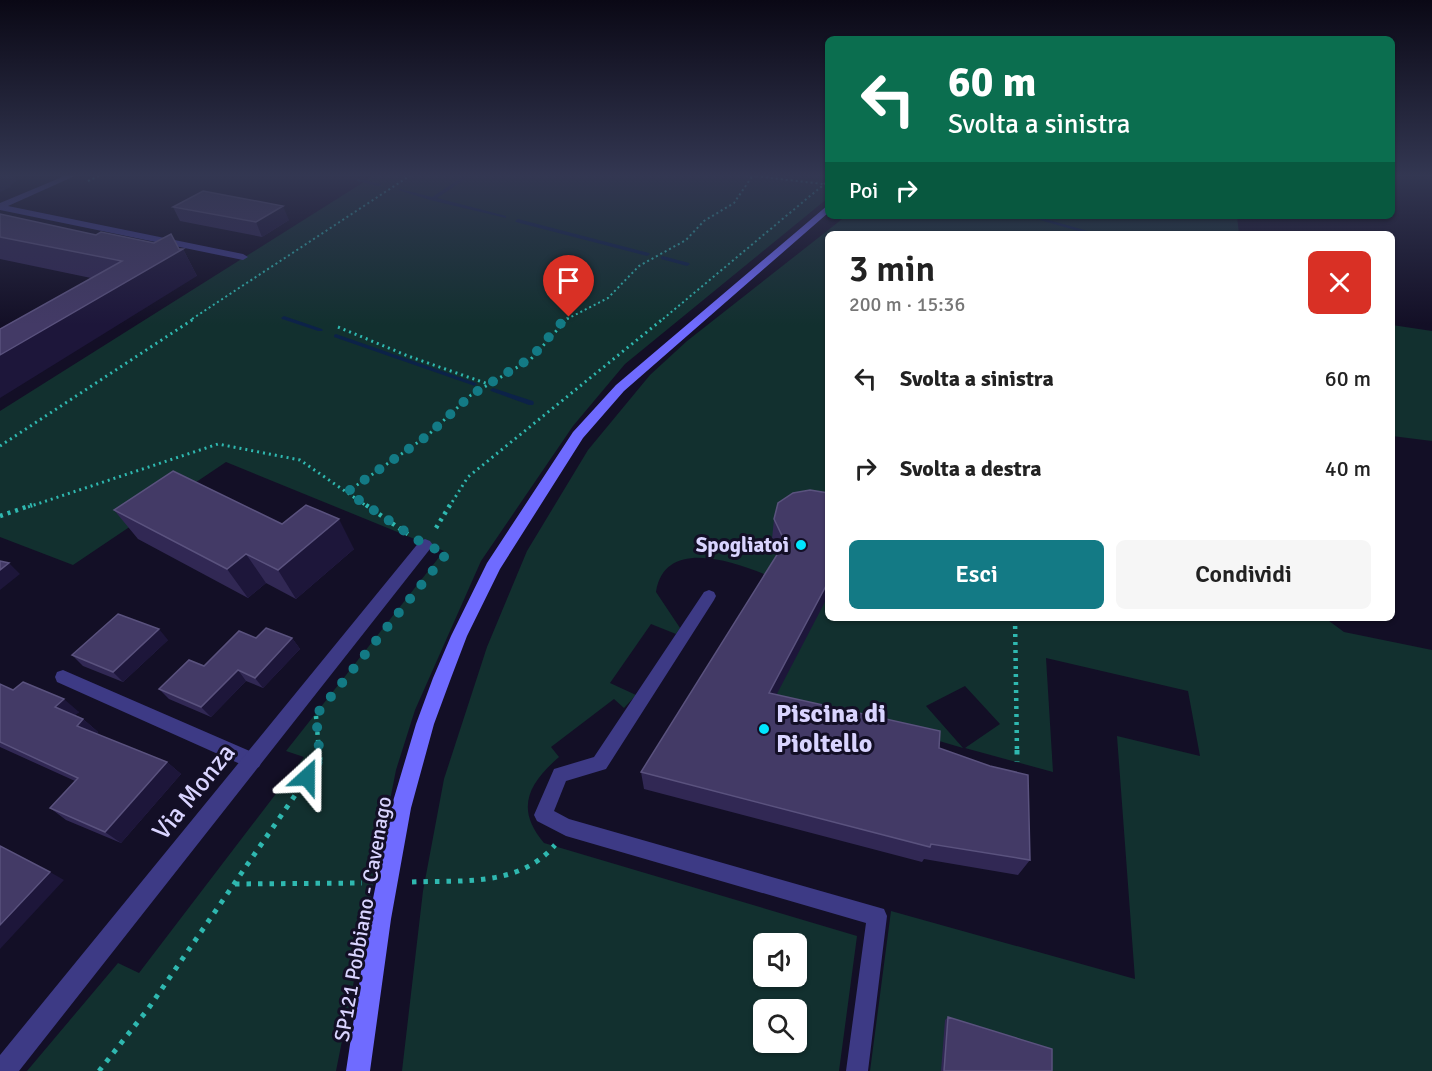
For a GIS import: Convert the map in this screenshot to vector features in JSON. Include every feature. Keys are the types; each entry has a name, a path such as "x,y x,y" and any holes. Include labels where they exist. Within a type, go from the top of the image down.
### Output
{"street":[{"path":"90,225 243,257"},
{"name":"SP121 Pobbiano - Cavenago","path":"358,1071 380,919 401,808 425,724 442,678 459,636 493,567 578,435 620,388 808,225"},
{"name":"Via Monza","path":"3,1071 425,545"}],"lane":[{"path":"709,596 600,763 560,775 543,815 566,827 877,916 857,1071"},
{"path":"63,676 253,761"}],"path":[{"path":"0,446 335,225"},
{"path":"347,492 427,436 457,406 531,358 559,325 569,317 608,298 632,271 663,250 686,240 700,225"},
{"path":"0,516 218,444 300,460 425,545 468,477 777,225"},
{"path":"338,327 408,356 488,384"},
{"path":"1015,621 1017,762"},
{"path":"99,1071 148,1009 320,759 316,715"}],"green space":[{"path":"296,225 795,225 625,364 573,426 481,561 415,710 396,770 336,1071 27,1071 118,963 139,973 304,757 286,751 444,551 226,462 73,565 0,537 0,411"},
{"path":"835,225 1238,225 1239,231 827,231"},
{"path":"825,233 825,621 1329,621 1344,632 1432,650 1432,1071 870,1071 891,911 1135,979 1117,736 1200,756 1188,691 1046,658 1053,772 965,748 1000,724 965,686 926,706 963,748 929,738 768,711 774,578 742,566 705,558 688,559 673,564 662,574 656,592 680,628 676,634 651,624 610,683 636,695 624,708 614,699 551,747 559,757 533,787 529,797 530,819 544,843 857,936 839,1071 402,1071 423,891 444,779 487,647 527,551 588,450 650,375 687,341"},
{"path":"1395,325 1432,331 1432,441 1395,436"}],"building":[{"path":"0,225 50,225 96,235 101,232 154,243 171,234 179,249 183,249 0,355 0,329 122,261 0,237"},
{"path":"173,471 282,524 306,505 339,519 278,570 246,554 227,569 114,510"},
{"name":"Piscina di Pioltello","path":"810,490 825,492 825,588 769,693 940,731 939,748 990,766 1028,775 1030,860 931,844 930,847 641,772 785,542 774,519 778,503 793,493"},
{"path":"0,561 9,563 0,570"},
{"path":"118,614 159,629 113,672 72,655"},
{"path":"266,628 292,638 255,678 238,670 201,707 159,689 189,660 204,666 239,631 256,638"},
{"path":"23,682 64,699 55,707 83,719 77,726 167,762 105,832 50,808 78,778 0,742 0,684 13,690"},
{"path":"0,846 50,872 0,925"},
{"path":"948,1017 1052,1049 1052,1071 944,1071"}],"waterway":[{"path":"534,225 647,254"},
{"path":"1062,225 1084,231"},
{"path":"663,258 687,264"},
{"path":"284,318 320,330"},
{"path":"336,336 474,384"},
{"path":"493,390 531,403"}],"place":[{"name":"Spogliatoi","path":"801,545"},
{"name":"Piscina di Pioltello","path":"764,729"}],"route":[{"path":"307,777 320,759 316,715 447,553 425,545 347,492 415,442 427,436 471,395 531,358 559,325 569,317"}]}
